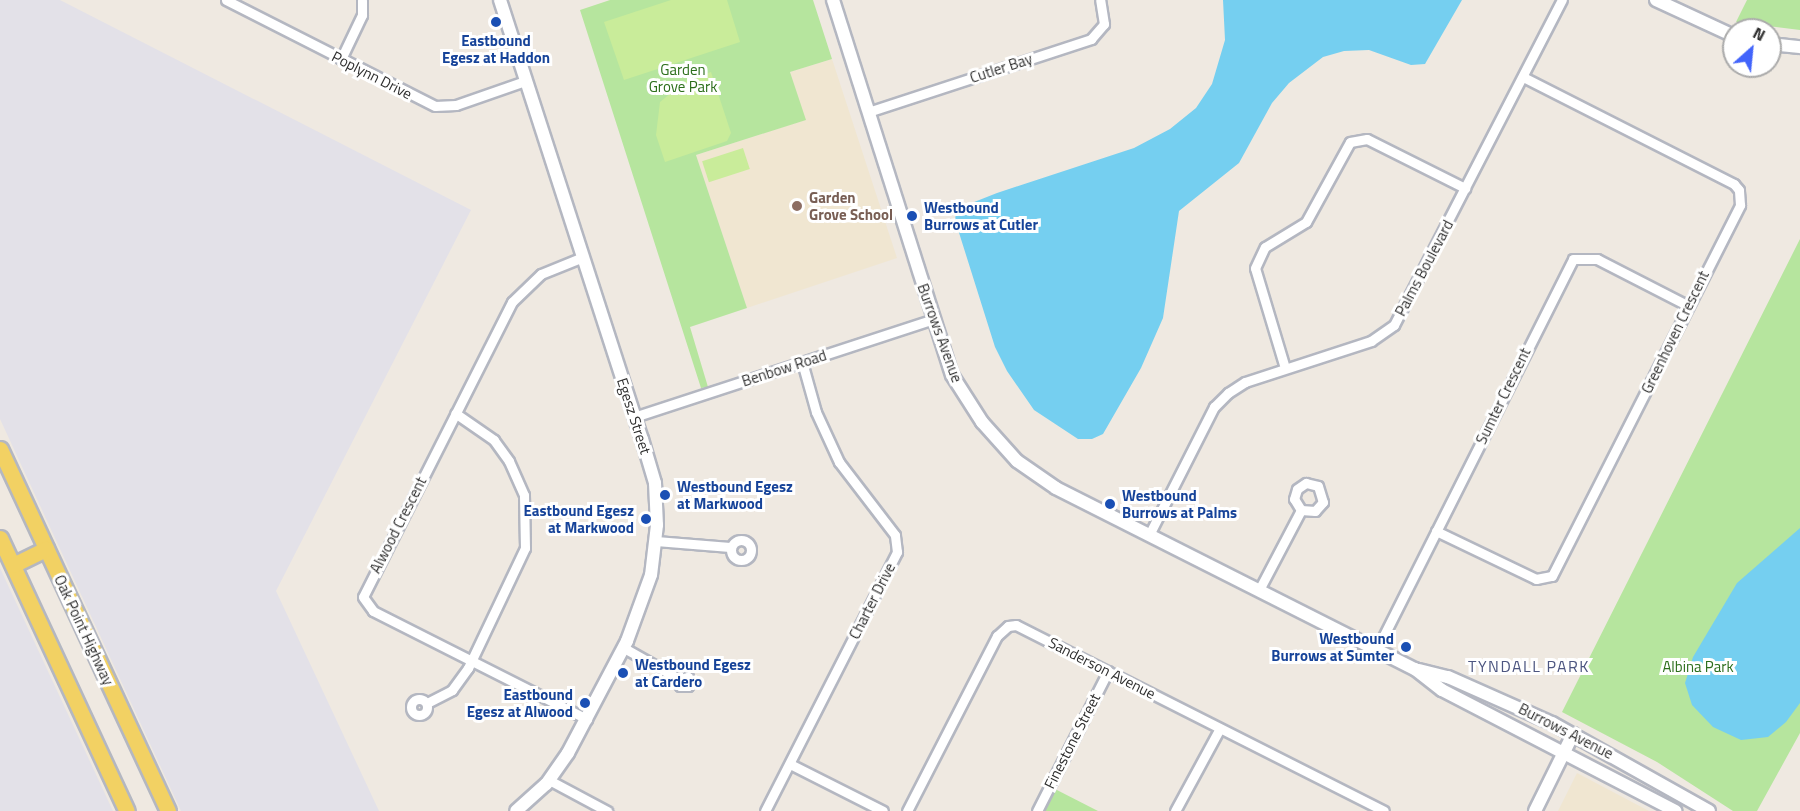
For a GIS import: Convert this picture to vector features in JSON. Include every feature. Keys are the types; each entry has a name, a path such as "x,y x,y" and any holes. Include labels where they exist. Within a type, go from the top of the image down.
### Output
{"main road":[{"name":"Oak Point Highway","path":"0,449 168,811"},
{"path":"0,538 127,811"},
{"path":"13,565 46,549"}],"street":[{"name":"Poplynn Drive","path":"226,0 428,104 443,107 525,81"},
{"path":"341,59 362,15 362,0"},
{"name":"Egesz Street","path":"500,0 655,483 656,541 643,601 624,648 587,719 549,780 516,811"},
{"name":"Burrows Avenue","path":"833,0 952,375 996,440 1043,480 1377,649 1415,669 1442,690 1675,811"},
{"name":"Cutler Bay","path":"868,112 1091,39 1104,24 1100,0"},
{"name":"Palms Boulevard","path":"1149,535 1214,407 1245,382 1371,341 1394,325 1562,0"},
{"path":"1664,2 1722,30"},
{"path":"1782,45 1800,47"},
{"name":"Greenhoven Crescent","path":"1436,531 1536,579 1552,576 1740,205 1739,190 1523,77"},
{"path":"1285,368 1256,277 1258,261 1265,247 1306,222 1350,142 1368,139 1466,188"},
{"name":"Alwood Crescent","path":"583,257 541,274 512,302 363,597 373,611 587,719"},
{"name":"Sumter Crescent","path":"1377,649 1573,259 1597,259 1689,306"},
{"name":"Benbow Road","path":"634,417 933,319"},
{"name":"Charter Drive","path":"765,811 898,545 895,535 839,462 816,412 802,362"},
{"path":"427,704 452,690 472,662 520,563 527,514 518,478 494,440 455,413"},
{"path":"1259,590 1301,510"},
{"path":"656,541 730,548"},
{"name":"Sanderson Avenue","path":"907,811 1002,630 1016,625 1384,811"},
{"path":"624,648 679,679"},
{"name":"Burrows Avenue","path":"1415,669 1448,677 1573,734 1709,811"},
{"name":"Finestone Street","path":"1037,811 1108,671"},
{"path":"1175,811 1220,728"},
{"path":"1535,811 1573,734"},
{"path":"790,764 882,811"},
{"path":"549,780 607,811"}],"shaded area":[{"path":"0,0 60,0 471,210 276,591 379,811 181,811 0,419"},
{"name":"Garden Grove School","path":"832,59 897,258 747,308 696,155 805,120 790,72"},
{"path":"0,568 113,811 0,811"},
{"path":"1577,773 1649,811 1558,811"}],"green space":[{"name":"Garden Grove Park","path":"610,0 813,0 832,59 790,72 806,120 696,155 747,308 690,327 708,387 701,388 580,10"},
{"path":"671,0 727,0 740,42 624,80 604,22"},
{"path":"1747,0 1800,0 1800,30 1782,28 1782,18 1738,18"},
{"path":"711,72 731,133 727,141 665,162 656,135 660,102 687,80"},
{"path":"743,148 750,169 709,182 702,161"},
{"name":"Albina Park","path":"1800,239 1800,733 1757,811 1733,811 1657,762 1562,712"},
{"path":"1053,788 1098,811 1041,811"}],"water":[{"path":"1223,0 1462,0 1425,64 1411,65 1369,50 1344,51 1323,57 1289,83 1272,103 1239,163 1179,211 1163,318 1141,368 1103,434 1092,439 1078,439 1034,410 1007,371 995,347 955,220 956,213 959,208 997,193 1134,148 1170,129 1196,108 1212,84 1225,40"},
{"path":"1800,528 1800,703 1786,722 1768,737 1741,740 1713,727 1692,705 1685,683 1693,657 1737,583"}],"place":[{"name":"Eastbound Egesz at Haddon","path":"496,22"},
{"name":"Garden Grove School","path":"797,206"},
{"name":"Westbound Burrows at Cutler","path":"912,216"},
{"name":"Westbound Egesz at Markwood","path":"665,495"},
{"name":"Westbound Burrows at Palms","path":"1110,504"},
{"name":"Eastbound Egesz at Markwood","path":"646,519"},
{"name":"Westbound Burrows at Sumter","path":"1406,647"},
{"name":"Westbound Egesz at Cardero","path":"623,673"},
{"name":"Eastbound Egesz at Alwood","path":"585,703"}],"district":[{"name":"TYNDALL PARK","path":"1529,666"}]}
